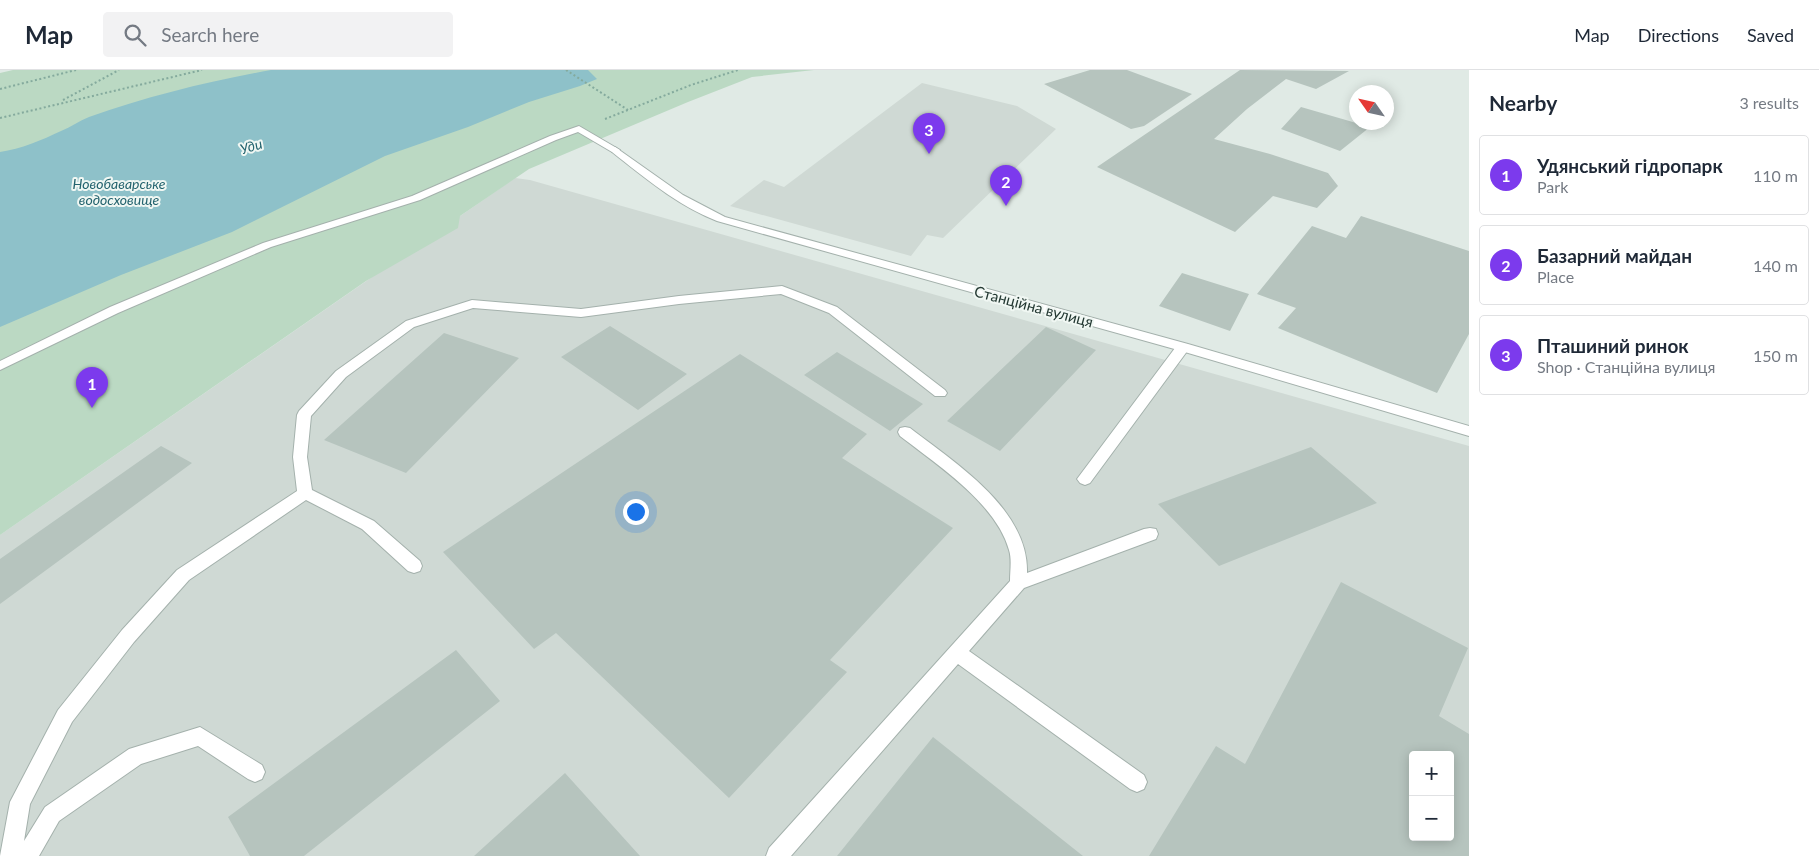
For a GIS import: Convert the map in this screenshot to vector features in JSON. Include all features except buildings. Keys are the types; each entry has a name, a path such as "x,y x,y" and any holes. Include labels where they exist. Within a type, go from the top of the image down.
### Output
{"street":[{"name":"Станційна вулиця","path":"579,130 615,150 651,178 702,213 1183,347 1469,431"},
{"path":"0,366 114,310 267,245 416,198 553,138 579,130"},
{"path":"305,492 300,456 304,415 340,374 410,324 472,304 581,313 679,300 782,290 833,310 940,393"},
{"path":"1085,479 1183,347"},
{"path":"904,432 953,470 994,506 1017,549 1018,582"},
{"path":"305,492 368,524 414,566"},
{"path":"11,856 20,802 65,716 128,636 183,576 305,492"},
{"path":"777,856 1018,582 1150,534"},
{"path":"956,652 1137,782"},
{"path":"27,856 52,814 136,756 200,736 255,772"}],"path":[{"path":"0,89 76,70"},
{"path":"58,103 119,70"},
{"path":"0,118 202,70"},
{"path":"566,70 628,111"},
{"path":"579,130 692,85 738,70"}],"shaded area":[{"path":"922,83 1017,106 1056,129 943,238 927,235 911,256 730,206 764,180 784,187"},
{"path":"515,178 530,180 1469,446 1469,856 0,856 0,535"}],"green space":[{"path":"13,70 814,70 752,77 529,169 460,216 458,228 366,281 0,535 0,73"}],"water":[{"name":"Новобаварське водосховище","path":"271,70 588,70 597,79 529,102 468,127 385,156 232,232 121,275 0,327 0,152 31,144 89,117 134,102 202,84"}],"place":[{"name":"Пташиний ринок","path":"929,154"},
{"name":"Базарний майдан","path":"1006,206"},
{"name":"Удянський гідропарк","path":"92,408"}],"water label":[{"name":"Уди","path":"251,146"}]}
